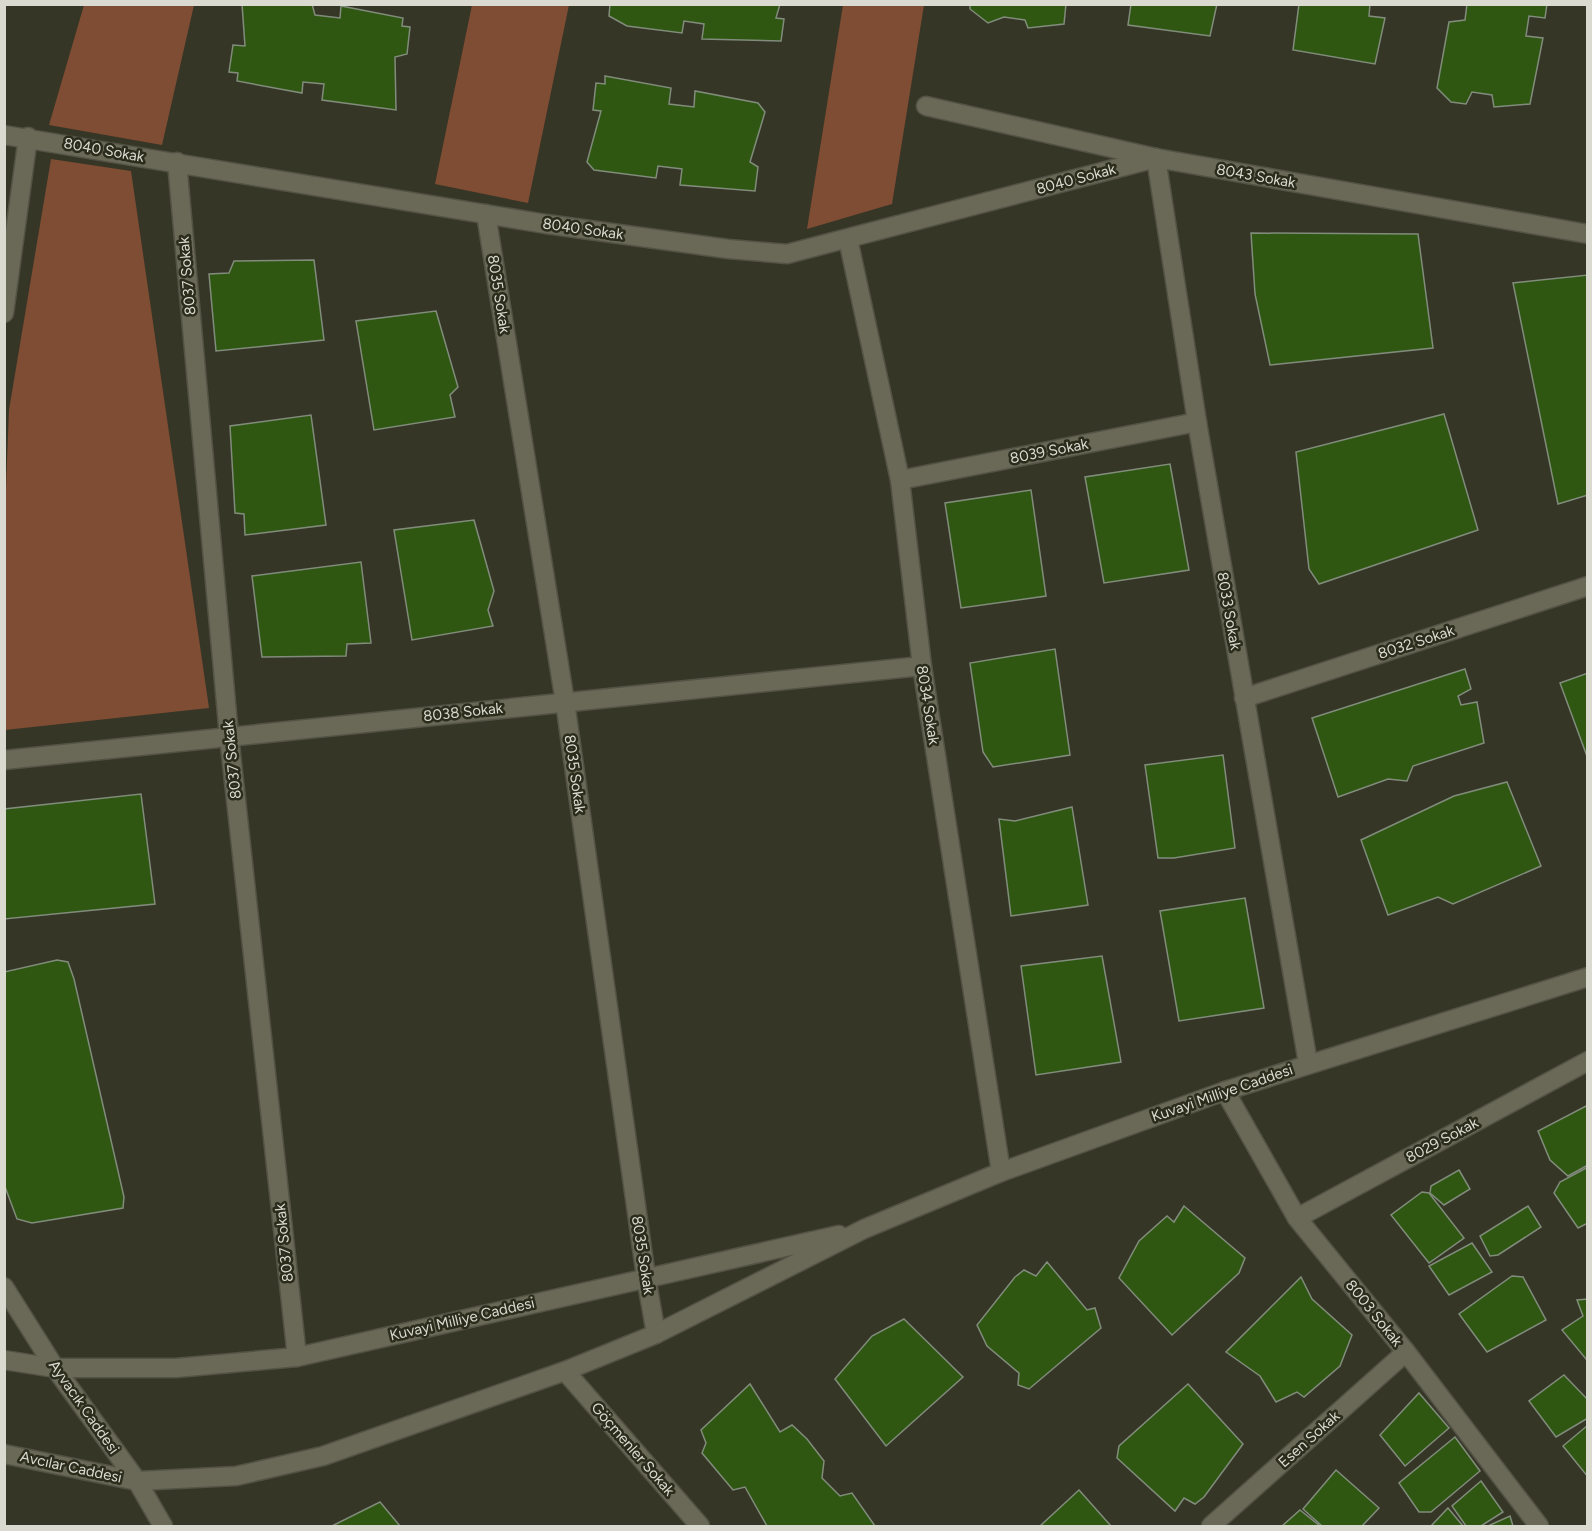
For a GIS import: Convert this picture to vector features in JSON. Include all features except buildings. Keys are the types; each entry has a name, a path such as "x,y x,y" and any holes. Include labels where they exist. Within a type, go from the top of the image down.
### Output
{"street":[{"name":"8043 Sokak","path":"926,106 1156,158 1587,234"},
{"name":"8040 Sokak","path":"4,135 28,137 486,214 728,249 787,254 1156,158"},
{"path":"4,313 28,137"},
{"name":"8033 Sokak","path":"1156,158 1197,422 1308,1063"},
{"name":"8037 Sokak","path":"177,162 229,736 297,1357"},
{"name":"8035 Sokak","path":"486,214 565,702 656,1334"},
{"name":"8034 Sokak","path":"848,239 900,480 922,666 1001,1172"},
{"name":"8039 Sokak","path":"900,480 1197,422"},
{"name":"8032 Sokak","path":"1244,698 1587,586"},
{"name":"8038 Sokak","path":"4,760 922,666"},
{"name":"Kuvayi Milliye Caddesi","path":"137,1481 236,1476 323,1456 565,1371 656,1334 864,1229 1001,1172 1308,1063 1587,977"},
{"name":"8029 Sokak","path":"1297,1218 1587,1061"},
{"name":"8003 Sokak","path":"1225,1091 1297,1218 1406,1352 1539,1527"},
{"name":"Kuvayi Milliye Caddesi","path":"55,1368 176,1368 297,1357 864,1229"},
{"name":"Ayvacık Caddesi","path":"4,1287 55,1368 137,1481 163,1527"},
{"name":"Esen Sokak","path":"1211,1527 1406,1352"},
{"path":"4,1360 55,1368"},
{"name":"Göçmenler Sokak","path":"565,1371 700,1527"},
{"name":"Avcılar Caddesi","path":"4,1454 137,1481"}],"shaded area":[{"path":"84,5 194,5 162,145 49,125"},
{"path":"472,5 569,5 528,203 435,184"},
{"path":"843,5 924,5 892,204 807,229"},
{"path":"51,159 131,171 209,708 5,730 4,540 9,410"}]}
